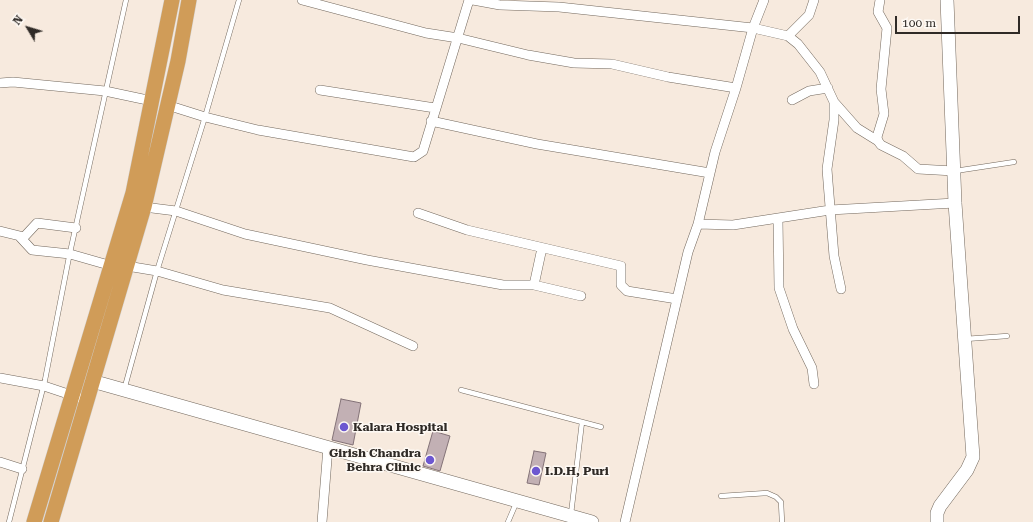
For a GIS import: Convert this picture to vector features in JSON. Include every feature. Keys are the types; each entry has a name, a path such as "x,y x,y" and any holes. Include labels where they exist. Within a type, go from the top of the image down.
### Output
{"highway":[{"path":"34,522 133,194 172,0"},
{"path":"51,522 144,207 189,0"}],"main road":[{"path":"937,522 937,513 940,506 967,470 973,457 955,203 947,0"},
{"path":"92,381 592,522"}],"street":[{"path":"302,0 426,33 458,38 528,55 574,63 612,64 668,77 736,88"},
{"path":"167,105 205,117 258,130 414,157 423,151 469,0"},
{"path":"472,0 500,5 559,7 753,28 788,36 807,54 820,72 834,102 857,128 878,141 881,145 903,156 918,169 954,171"},
{"path":"625,522 688,252 698,224 710,173 753,28 764,0"},
{"path":"788,36 809,15 814,0"},
{"path":"878,141 877,136 884,114 881,89 887,28 878,12 880,0"},
{"path":"0,83 13,82 105,91 152,101"},
{"path":"792,100 809,91 828,88"},
{"path":"320,90 435,108"},
{"path":"834,102 834,120 827,169 834,256 841,289"},
{"path":"431,121 537,144 710,173"},
{"path":"698,224 733,225 830,210 955,203"},
{"path":"144,207 176,211 245,234 276,241 472,280 502,285 534,285 581,296"},
{"path":"418,212 468,230 621,266 620,285 627,292 677,299"},
{"path":"778,219 779,288 793,329 812,368 814,384"},
{"path":"0,232 20,237 27,235 32,227 38,223 76,228"},
{"path":"20,237 32,250 70,254 112,266 127,266 157,271 223,290 330,308 413,346"},
{"path":"534,285 542,248"},
{"path":"0,378 44,386 86,400"},
{"path":"322,522 328,447"},
{"path":"0,462 22,469"}],"lane":[{"path":"9,522 44,386 70,254 126,0"},
{"path":"124,390 157,271 205,117 239,0"},
{"path":"954,171 1014,162"},
{"path":"965,339 1008,336"},
{"path":"461,390 601,427"},
{"path":"571,516 582,422"},
{"path":"721,496 767,493 776,497 781,502 782,522"},
{"path":"508,522 517,501"}],"building":[{"path":"341,399 361,403 353,445 332,440"},
{"path":"433,431 450,436 440,471 423,466"},
{"path":"534,451 546,453 539,485 527,483"}],"place":[{"name":"Kalara Hospital","path":"344,427"},
{"name":"Girish Chandra Behra Clinic","path":"430,460"},
{"name":"I.D.H, Puri","path":"536,471"}]}
